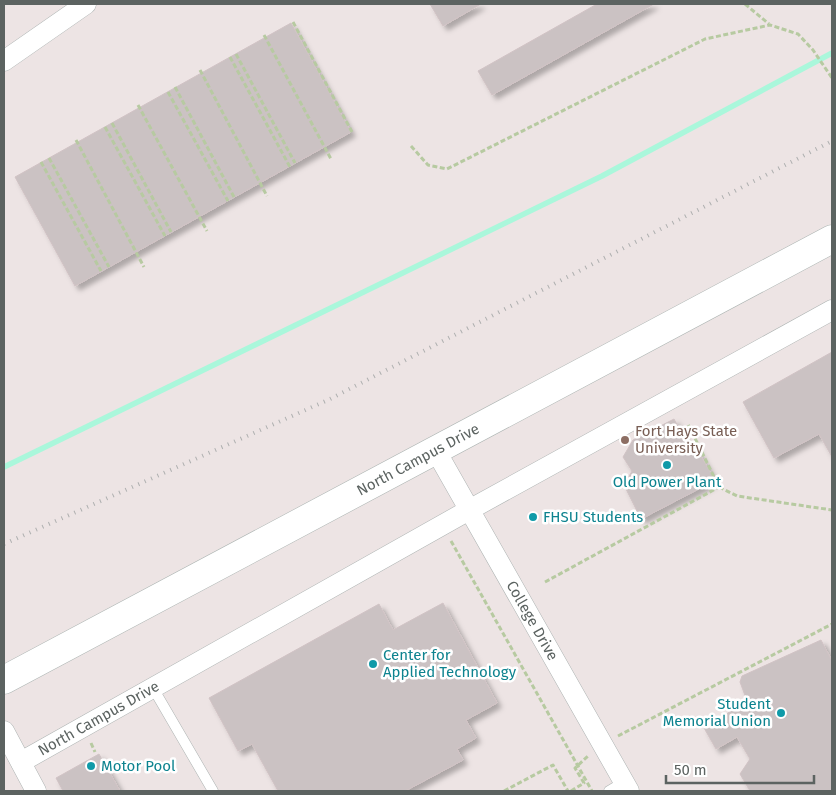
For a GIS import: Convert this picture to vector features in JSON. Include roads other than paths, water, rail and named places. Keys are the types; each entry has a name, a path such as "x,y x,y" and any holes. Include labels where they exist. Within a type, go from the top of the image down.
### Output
{"main road":[{"name":"North Campus Drive","path":"4,680 832,239"}],"street":[{"path":"4,61 86,4"},
{"name":"North Campus Drive","path":"21,762 442,525 832,310"},
{"name":"College Drive","path":"436,451 602,744 621,788"},
{"path":"4,731 36,791"}],"lane":[{"path":"153,688 212,791"}],"waterway":[{"path":"4,467 602,176 832,53"}],"railway":[{"path":"4,544 328,400 832,141"}],"place":[{"name":"Fort Hays State University","path":"625,440"},
{"name":"Old Power Plant","path":"667,465"},
{"name":"FHSU Students","path":"533,517"},
{"name":"Center for Applied Technology","path":"373,664"},
{"name":"Student Memorial Union","path":"781,713"},
{"name":"Motor Pool","path":"91,766"}]}
